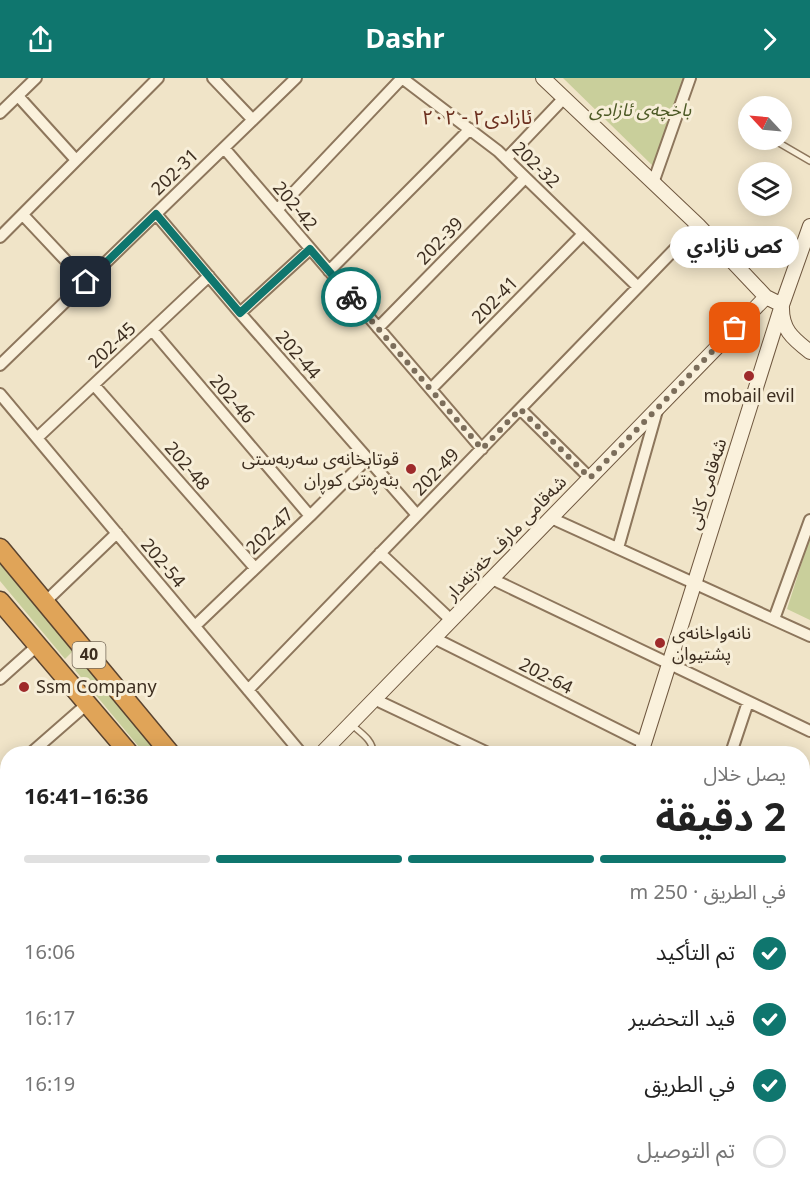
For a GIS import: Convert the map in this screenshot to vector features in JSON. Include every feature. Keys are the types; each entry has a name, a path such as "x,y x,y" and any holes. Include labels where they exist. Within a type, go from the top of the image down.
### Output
{"highway":[{"name":"40","path":"0,548 164,746"},
{"name":"40","path":"0,601 123,746"}],"street":[{"path":"0,113 35,78"},
{"path":"0,237 158,78"},
{"path":"213,78 252,120"},
{"name":"202-31","path":"0,365 296,78"},
{"path":"277,210 402,78"},
{"name":"202-32","path":"402,78 506,159 638,287"},
{"path":"543,78 698,225 766,297 782,305 786,329 810,352"},
{"path":"653,183 690,78"},
{"path":"18,96 76,160"},
{"path":"506,159 564,98"},
{"path":"329,271 470,129"},
{"name":"202-42","path":"224,148 482,449"},
{"name":"202-39","path":"378,328 525,178"},
{"name":"202-44","path":"156,214 417,515"},
{"path":"22,215 86,282"},
{"name":"202-49","path":"248,690 698,225"},
{"name":"شەقامی کانی","path":"643,746 782,305 810,226"},
{"name":"202-41","path":"431,389 583,234"},
{"path":"240,313 310,249"},
{"name":"202-45","path":"37,438 209,276"},
{"name":"شەقامی مارف خەزنەدار","path":"329,746 766,297"},
{"name":"202-46","path":"152,330 310,516"},
{"name":"202-48","path":"94,385 255,568"},
{"name":"202-54","path":"0,394 295,746"},
{"path":"618,548 658,407"},
{"path":"520,409 590,478"},
{"name":"202-47","path":"195,626 367,459"},
{"path":"551,518 810,636"},
{"path":"774,619 810,520"},
{"path":"45,602 117,533"},
{"path":"380,553 452,620"},
{"path":"492,579 810,731"},
{"name":"202-64","path":"434,638 638,746"},
{"path":"0,679 38,645"},
{"path":"374,699 463,746"},
{"path":"733,746 748,702"},
{"path":"39,746 87,704"}],"lane":[{"path":"791,150 810,161"},
{"path":"351,724 373,746"}],"green space":[{"name":"باخچەی ئازادی","path":"563,78 683,78 654,167"},
{"path":"810,537 810,620 787,609"},
{"path":"0,564 73,651 65,659 0,581"},
{"path":"83,663 153,746 138,746 75,670"}],"way so far":[{"path":"351,297 482,449 520,409 590,478 735,328"}],"place":[{"name":"كص نازادي","path":"735,328"},
{"name":"mobail evil","path":"749,376"},
{"name":"قوتابخانەی سەربەستی بنەڕەتی کوڕان","path":"411,469"},
{"name":"نانەواخانەی پشتیوان","path":"660,643"},
{"name":"Ssm Company","path":"24,687"}],"district":[{"name":"ئازادی٢ - ٢٠٢","path":"477,118"}],"route":[{"path":"86,282 156,214 240,313 310,249 351,297"}]}
